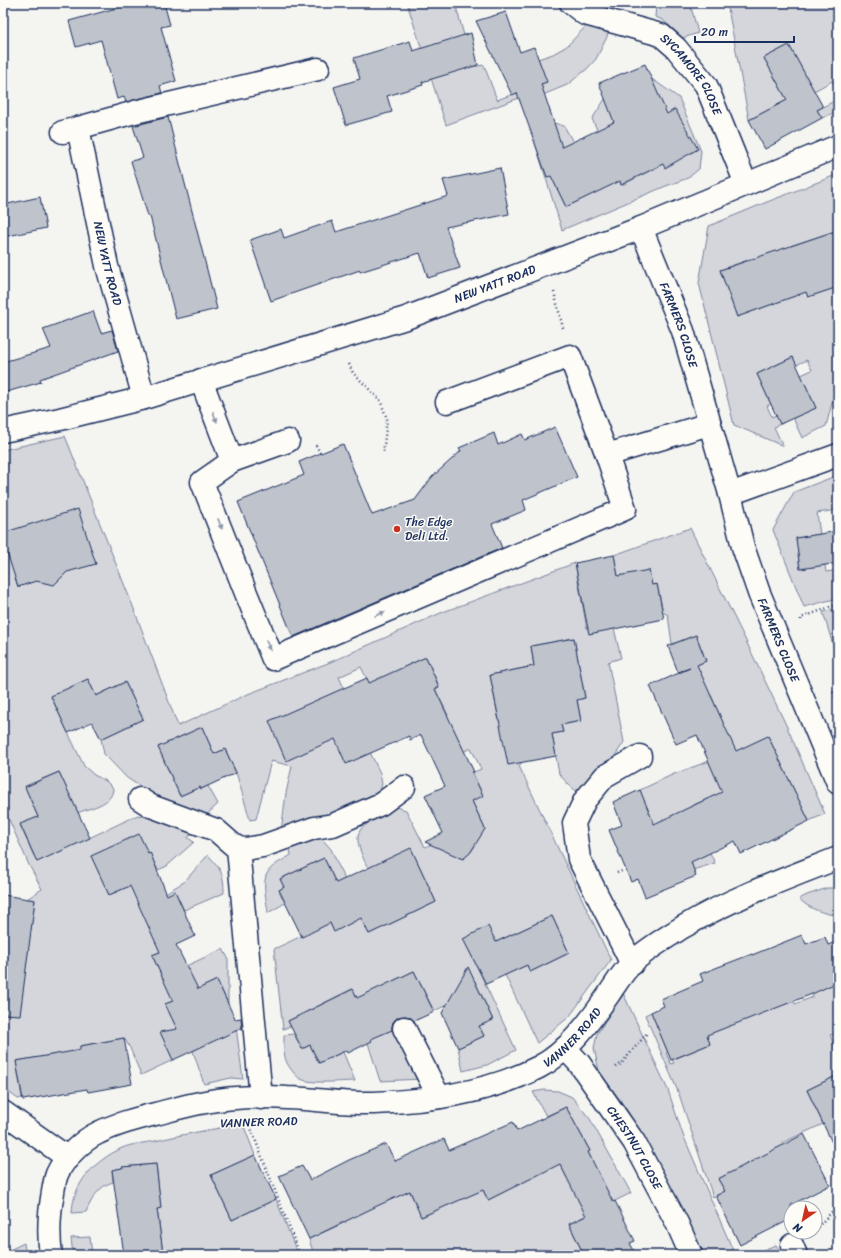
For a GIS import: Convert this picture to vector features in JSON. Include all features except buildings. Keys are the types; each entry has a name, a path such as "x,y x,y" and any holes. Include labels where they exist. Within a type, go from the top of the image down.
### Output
{"street":[{"name":"SYCAMORE CLOSE","path":"571,3 585,14 661,35 676,48 706,85 746,184"},
{"name":"NEW YATT ROAD","path":"144,398 71,130 135,112 318,69"},
{"name":"NEW YATT ROAD","path":"3,431 60,419 144,398 406,318 641,228 838,146"},
{"name":"FARMERS CLOSE","path":"641,228 683,331 730,494 742,547 759,593 838,783"},
{"path":"288,441 232,461 202,482 273,659 625,509 570,356 447,402"},
{"path":"201,380 232,461"},
{"path":"607,456 709,424"},
{"path":"730,494 838,455"},
{"path":"632,964 579,859 574,823 585,800 605,776 640,756"},
{"path":"140,799 151,806 216,830 227,841 238,848 250,849 314,828 333,825 381,804 404,787"},
{"name":"VANNER ROAD","path":"238,848 261,1098"},
{"name":"VANNER ROAD","path":"51,1255 49,1241 50,1219 56,1175 68,1158 86,1140 97,1133 131,1120 200,1103 232,1099 287,1098 327,1102 375,1103 439,1097 470,1092 513,1078 540,1067 565,1048 588,1022 624,973 632,964 658,942 719,907 838,858"},
{"path":"404,1028 439,1097"},
{"name":"CHESTNUT CLOSE","path":"565,1048 579,1063 634,1142 677,1222 691,1255"},
{"path":"3,1112 68,1158"}],"path":[{"path":"553,288 570,356"},
{"path":"337,338 353,373 380,400 387,419 383,454"},
{"path":"804,626 801,618 838,604"},
{"path":"832,690 837,697 838,703"},
{"path":"248,1120 300,1255"},
{"path":"823,1221 838,1205"}],"shaded area":[{"path":"407,3 455,3 464,35 470,67 484,65 497,100 546,82 538,59 553,54 567,46 589,23 608,27 607,37 596,59 587,69 567,85 521,104 519,98 446,125"},
{"path":"663,3 690,3 698,33 683,38 663,20 655,17 656,5"},
{"path":"727,3 838,3 838,92 832,81 814,91 789,45 764,58 787,100 749,120"},
{"path":"652,79 679,98 701,151 699,169 688,178 562,230 531,130 554,123 564,126 577,149 546,165 566,207 596,192 613,167 622,185 653,169 632,127 603,142 592,119 605,99"},
{"path":"838,99 838,111 822,118 817,110"},
{"path":"836,175 838,180 838,230 790,246 808,297 834,288 838,282 838,388 836,388 826,426 802,438 793,418 816,408 801,375 812,370 807,360 796,365 793,357 757,374 771,404 767,406 772,417 778,414 783,423 774,427 783,446 734,425 699,283 709,226","holes":["753,258 759,274 789,263 800,294 737,317 720,270"]},
{"path":"65,436 134,609 178,726 248,694 328,663 443,612 575,563 587,629 613,624 621,658 608,662 624,742 611,762 587,784 576,791 559,774 552,734 563,732 561,725 581,721 577,700 585,698 574,638 531,646 534,666 490,675 499,721 519,717 516,729 522,762 519,766 611,960 569,1017 537,1043 505,975 527,965 530,972 569,953 552,916 496,942 488,927 464,939 516,1050 487,1065 463,1071 458,1048 484,1036 479,1026 493,1020 475,981 469,979 462,998 434,1011 414,971 391,982 389,1012 421,1079 380,1081 352,989 288,1021 291,1026 283,1029 274,949 323,926 327,918 334,931 357,920 349,904 346,905 324,858 280,879 284,887 279,890 285,903 268,913 265,886 266,876 273,867 291,855 290,849 298,842 312,836 322,839 331,849 369,934 436,902 414,855 368,868 361,854 358,843 359,833 364,826 396,807 406,810 425,847 445,838 454,854 461,858 470,853 475,846 470,836 485,829 472,801 483,795 472,773 481,769 471,748 441,763 424,726 448,715 435,689 439,686 426,657 398,670 373,692 361,667 339,677 350,701 366,744 380,773 382,784 380,790 374,797 358,805 281,832 286,793 292,766 271,761 256,819 250,820 236,772 225,749 214,754 202,727 158,747 180,796 200,787 201,789 208,786 218,804 203,818 167,804 127,778 104,754 101,739 143,719 125,682 96,696 88,679 51,697 84,766 94,775 106,781 113,788 112,794 100,805 78,813 59,772 25,786 38,817 20,825 34,856 56,846 59,852 138,815 175,824 192,832 188,838 194,842 167,866 158,870 149,852 92,856 109,895 132,885 141,904 184,882 208,855 221,872 224,893 184,910 175,892 160,952 152,955 162,977 223,949 228,958 228,1003 217,980 166,1004 178,1031 173,1060 141,1075 130,1048 124,1038 80,1046 81,1053 59,1054 16,1061 22,1098 18,1099 3,1088 3,969 25,972 35,900 27,899 42,889 29,865 3,806 3,450"},
{"path":"838,475 838,510 817,513 820,534 796,538 800,569 825,565 826,572 838,570 838,598 804,607 773,530 794,492"},
{"path":"690,528 787,727 825,814 809,821 768,736 724,816 714,796 691,806 701,827 698,829 715,863 693,870 659,855 640,790 674,774 734,752 733,747 711,695 701,699 687,669 706,661 696,635 672,644 668,615 663,612 657,584 652,585 618,576 614,555"},
{"path":"838,608 838,662 823,612"},
{"path":"827,888 838,888 838,916 817,910 808,906 799,899 807,895"},
{"path":"828,968 835,984 838,982 838,1033 830,1035 838,1055 838,1075 807,1090 823,1124 782,1143 784,1146 718,1179 725,1191 713,1197 679,1094 645,1015 651,1012 668,1052 666,1053 671,1064 674,1063 672,1060 710,1044 704,1028 792,996 795,1004 813,997 809,987"},
{"path":"623,993 668,1090 683,1135 735,1255 699,1255 668,1182 625,1107 599,1071 594,1048 597,1034"},
{"path":"236,1027 243,1079 231,1078 204,1084 193,1051"},
{"path":"294,1034 302,1049 310,1045 319,1063 343,1052 355,1081 318,1082 299,1078 288,1065 284,1053 284,1035"},
{"path":"544,1090 558,1091 572,1097 590,1119 631,1193 569,1224 584,1255 314,1255 309,1239 346,1222 345,1220 409,1190 422,1217 432,1212 474,1172 488,1200 539,1174 556,1156 567,1178 594,1165 588,1152 590,1151 566,1107 546,1116 533,1092"},
{"path":"243,1124 255,1155 211,1175 232,1220 276,1199 298,1255 142,1255 163,1253 157,1209 161,1208 156,1164 122,1167 112,1170 113,1182 104,1186 96,1193 86,1212 72,1213 73,1202 81,1182 95,1166 112,1153 133,1145"},
{"path":"90,1237 92,1255 73,1255 71,1238"},
{"path":"24,1243 26,1255 3,1255 3,1253"},
{"path":"776,1245 783,1255 750,1255"}],"place":[{"name":"The Edge Deli Ltd.","path":"397,529"}]}
